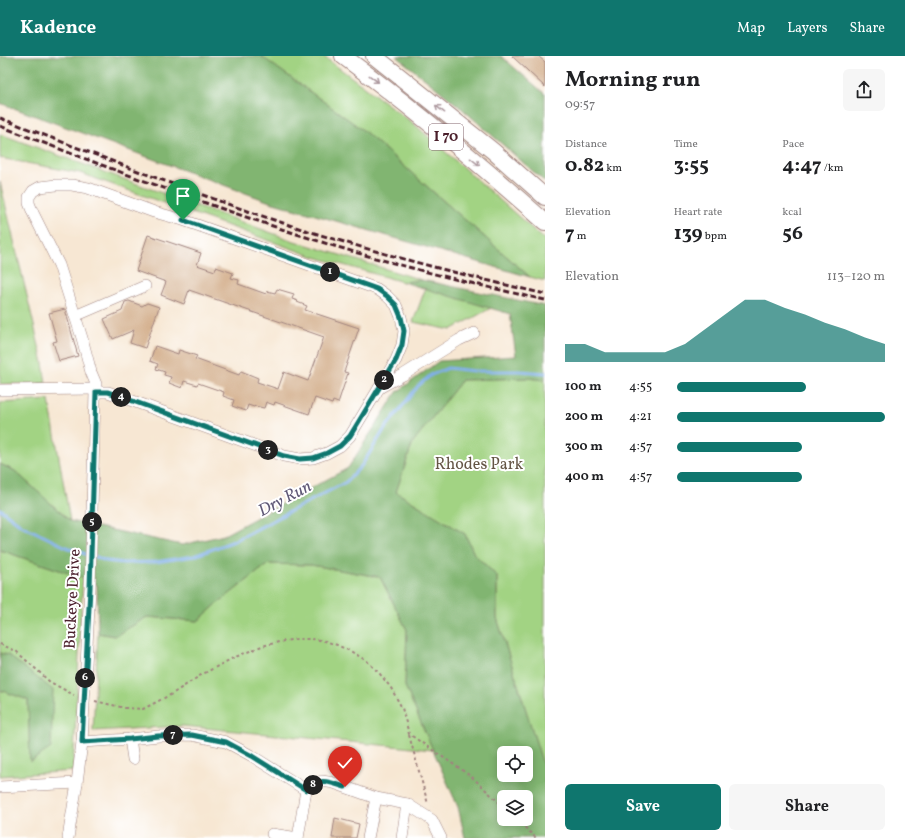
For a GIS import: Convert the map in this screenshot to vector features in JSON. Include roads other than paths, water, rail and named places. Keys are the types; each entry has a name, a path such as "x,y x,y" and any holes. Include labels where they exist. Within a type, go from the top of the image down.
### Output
{"highway":[{"name":"I 70","path":"343,56 383,86 487,171 545,222"},
{"name":"I 70","path":"374,56 493,151 545,197"}],"lane":[{"path":"0,390 96,388 284,456 300,459 313,458 340,446 350,436 396,360 402,345 404,331 401,317 396,305 377,289 88,188 72,185 40,187 33,191 29,197 29,203 58,265 96,388"},
{"path":"75,316 146,286"},
{"path":"379,388 403,375 459,340 474,333"},
{"name":"Buckeye Drive","path":"68,838 82,742 90,588 96,388"},
{"path":"82,742 192,735 226,742 252,756 306,790"},
{"path":"130,739 133,760"},
{"path":"272,834 298,838 306,790 314,784 322,781 334,783 376,798 407,804 432,820 441,838"},
{"path":"0,787 77,782"},
{"path":"368,838 376,798"},
{"path":"402,838 407,804"}],"waterway":[{"name":"Dry Run","path":"94,556 106,561 124,563 156,562 194,556 234,541 346,482 362,465 384,430 418,386 431,375 448,368 474,371 520,371 545,373"},
{"name":"Dry Run","path":"0,509 21,525 64,546 88,555"}],"railway":[{"path":"0,118 176,185 283,223 413,262 545,294"},
{"path":"0,126 163,188 328,244 382,260 490,288 545,300"}],"park label":[{"name":"Rhodes Park","path":"479,465"}]}
